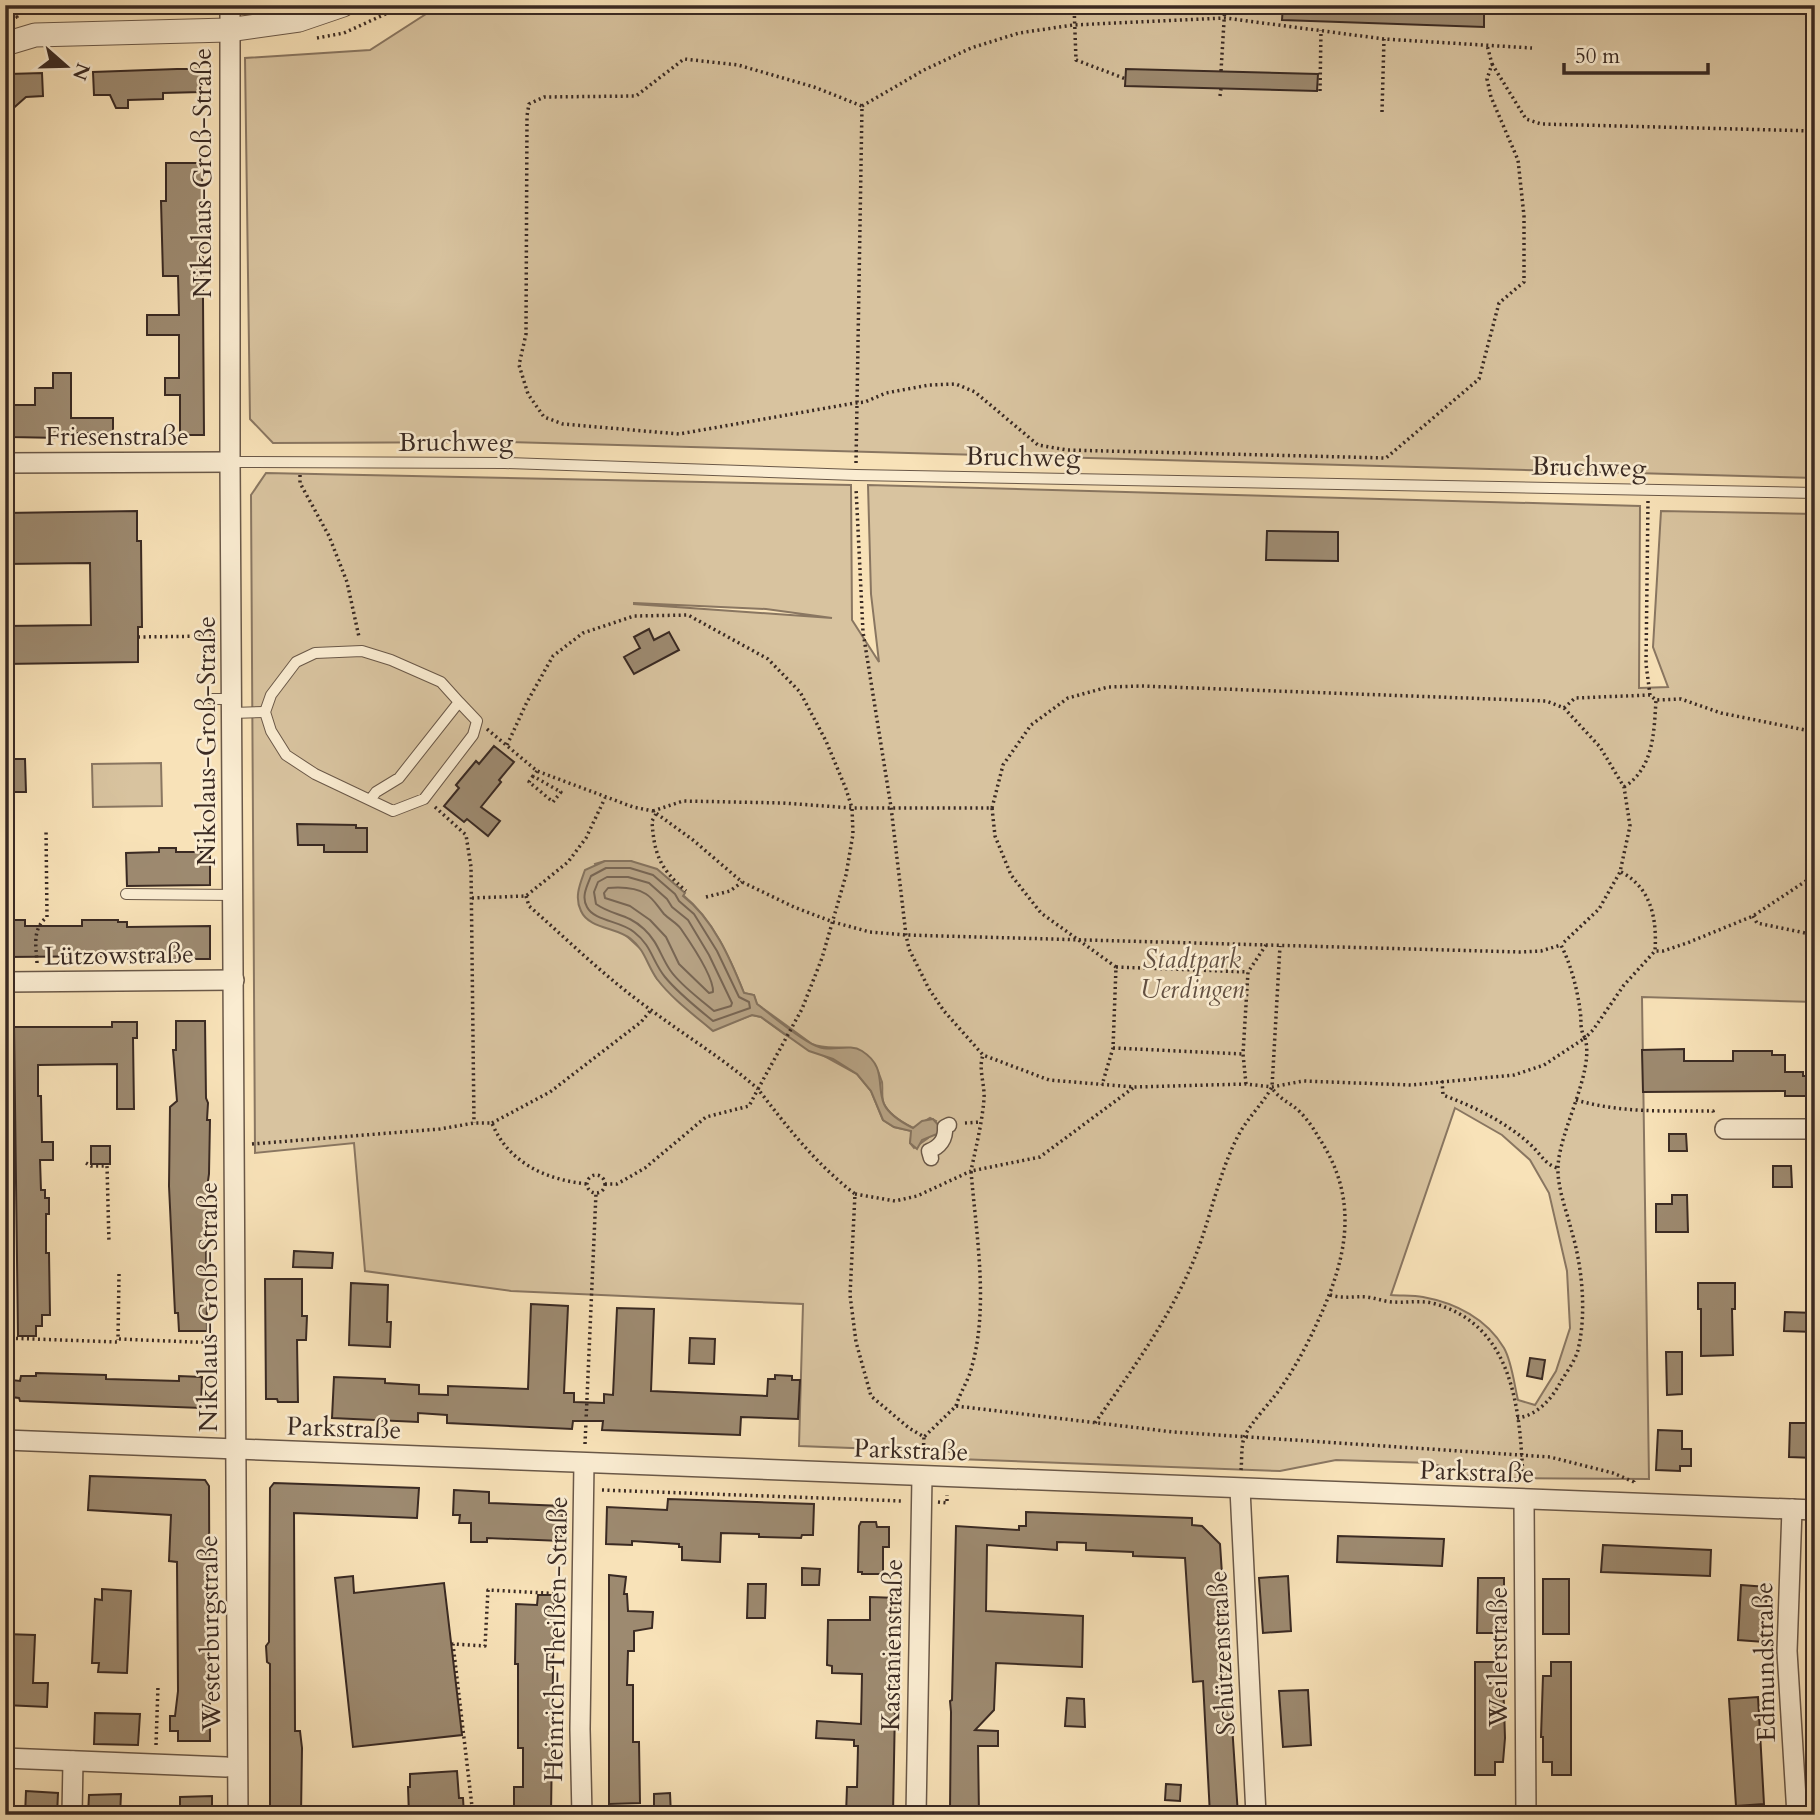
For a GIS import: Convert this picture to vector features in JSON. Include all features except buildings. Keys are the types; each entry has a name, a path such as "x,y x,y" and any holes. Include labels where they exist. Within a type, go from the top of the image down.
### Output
{"street":[{"name":"Nikolaus-Groß-Straße","path":"230,5 231,636 225,704 233,895 234,1450"},
{"path":"5,44 35,36 228,30 299,20 343,5"},
{"name":"Friesenstraße","path":"5,463 230,462"},
{"name":"Lützowstraße","path":"5,982 234,980"},
{"path":"931,1158 929,1151 941,1143 946,1135 945,1127 951,1124"},
{"path":"1725,1129 1815,1129"},
{"name":"Parkstraße","path":"5,1440 1815,1510"},
{"name":"Westerburgstraße","path":"234,1450 237,1815"},
{"name":"Heinrich-Theißen-Straße","path":"582,1815 584,1463"},
{"name":"Kastanienstraße","path":"916,1815 922,1477"},
{"name":"Schützenstraße","path":"1240,1489 1256,1815"},
{"name":"Weilerstraße","path":"1524,1500 1526,1815"},
{"name":"Edmundstraße","path":"1792,1509 1787,1651 1797,1815"},
{"path":"5,1758 226,1767"},
{"path":"72,1815 73,1761"}],"lane":[{"name":"Bruchweg","path":"230,462 505,463 856,475 1815,493"},
{"path":"362,652 391,660 441,682 477,722 473,735 424,799 393,811 315,774 286,755 271,731 265,712 271,695 296,662 315,653 362,652"},
{"path":"370,800 376,792 399,778 459,702"},
{"path":"225,704 265,712"},
{"path":"125,894 233,895"}],"path":[{"path":"1074,5 1076,60 1126,79"},
{"path":"1221,71 1225,5"},
{"path":"862,106 924,70 971,48 1019,33 1073,25 1225,18 1384,39 1532,48"},
{"path":"1320,91 1321,30"},
{"path":"1382,112 1384,39"},
{"path":"1487,45 1492,64 1526,119 1541,124 1815,131"},
{"path":"862,106 814,87 738,65 684,59 636,96 544,97 529,104 526,334 519,365 528,394 544,417 563,424 680,434 865,402 886,393 929,384 956,384 975,392 1038,446 1067,450 1386,458 1479,379 1499,303 1524,282 1524,216 1518,160 1491,97 1488,79 1492,64"},
{"path":"1220,96 1221,89"},
{"path":"862,106 855,403 857,554 863,632 891,807 909,949 929,989 944,1011 983,1055 1049,1080 1135,1087 1246,1084 1272,1087 1303,1081 1412,1085 1514,1075 1544,1065 1585,1038 1624,985 1655,951 1653,908 1640,887 1620,872"},
{"path":"300,462 300,483 329,536 347,582 362,652"},
{"path":"1648,489 1646,664 1650,695"},
{"path":"507,746 527,702 553,656 583,632 634,616 688,615 768,659 800,692 826,741 852,808 853,834 846,876 822,958 802,1009 749,1106 706,1117 645,1168 617,1184 605,1184"},
{"path":"138,636 231,636"},
{"path":"477,722 537,771 633,807 654,812 693,840 743,882 794,907 833,922 870,932 906,935 1079,939 1280,946 1541,951 1561,945 1599,909 1620,872 1630,826 1624,787 1600,747 1564,708 1546,701 1141,685 1108,687 1068,698 1031,725 1003,765 992,808 995,836 1011,875 1041,913 1079,939 1116,967 1248,972"},
{"path":"1564,708 1575,698 1650,695 1656,700 1681,699 1721,713 1815,732"},
{"path":"1624,787 1634,780 1649,757 1656,700"},
{"path":"533,776 561,792 553,802 529,782 533,776 537,771"},
{"path":"472,898 526,897 568,862 586,838 605,797"},
{"path":"424,799 466,835 472,898 474,1123"},
{"path":"654,812 683,801 783,803 852,808 992,808"},
{"path":"654,812 652,821 657,855 662,868 686,891"},
{"path":"38,982 36,936 38,924 47,917 46,829"},
{"path":"1655,951 1686,943 1753,916 1815,875"},
{"path":"706,897 730,891 743,882"},
{"path":"526,897 529,906 613,981 650,1010 703,1045 758,1089 829,1175 855,1194 850,1295 856,1342 871,1396 924,1437 956,1406 972,1368 978,1335 979,1262 971,1171 1040,1157 1135,1087"},
{"path":"1753,916 1756,923 1815,935"},
{"path":"1246,1084 1243,1054 1248,972 1266,945"},
{"path":"1517,1418 1530,1416 1555,1393 1577,1351 1582,1314 1579,1266 1558,1168 1588,1047 1580,1029 1581,1013 1570,964 1561,945"},
{"path":"1094,1423 1175,1304 1195,1259 1237,1139 1250,1115 1265,1100 1272,1087 1280,946"},
{"path":"1102,1085 1113,1048 1116,967"},
{"path":"235,1144 267,1144 492,1123 550,1092 641,1022 650,1010"},
{"path":"1113,1048 1243,1054"},
{"path":"1442,1082 1443,1095 1471,1106 1505,1125 1531,1145 1551,1167 1558,1168"},
{"path":"1240,1489 1244,1437 1283,1385 1308,1343 1330,1295 1345,1245 1346,1217 1340,1187 1320,1138 1299,1111 1280,1099 1272,1087"},
{"path":"1576,1100 1596,1106 1643,1111 1713,1111 1725,1129"},
{"path":"951,1124 982,1122"},
{"path":"492,1123 516,1156 536,1172 556,1179 587,1184"},
{"path":"86,1163 91,1166 107,1166 108,1243"},
{"path":"595,1175 603,1178 605,1184 604,1189 596,1193 591,1192 587,1184 595,1175"},
{"path":"937,1175 940,1184"},
{"path":"584,1463 596,1193"},
{"path":"118,1339 119,1274"},
{"path":"1330,1295 1339,1298 1368,1297 1391,1302 1431,1303 1471,1321 1485,1333 1497,1349 1509,1381 1522,1456 1524,1500"},
{"path":"5,1338 234,1342"},
{"path":"956,1406 1173,1432 1550,1457 1613,1473 1634,1482 1634,1503"},
{"path":"584,1489 947,1503"},
{"path":"473,1815 453,1644 485,1646 488,1590 582,1595"},
{"path":"155,1764 158,1686"}],"green space":[{"path":"440,5 1815,5 1815,478 507,442 273,443 250,419 245,58 370,50"},
{"name":"Stadtpark Uerdingen","path":"266,473 851,485 852,620 879,662 871,594 868,485 1640,506 1639,688 1668,687 1653,647 1661,511 1815,514 1815,1002 1642,997 1649,1479 1474,1478 1431,1463 1336,1460 1280,1471 957,1459 957,1452 799,1446 803,1304 511,1291 365,1271 354,1143 255,1153 251,495","holes":["634,604 766,609 832,618","476,761 501,782 481,806 456,785","605,861 631,861 684,893 720,940 744,993 754,995 757,1004 812,1044 853,1048 865,1054 879,1074 883,1101 893,1115 913,1128 930,1118 936,1121 928,1138 914,1148 910,1143 912,1131 894,1127 883,1120 871,1091 857,1074 784,1034 761,1017 752,1015 712,1030 657,979 644,952 620,930 595,864","1455,1108 1502,1135 1530,1160 1549,1193 1567,1271 1570,1328 1556,1371 1535,1405 1518,1400 1507,1354 1497,1338 1480,1321 1447,1303 1419,1296 1391,1295"]},
{"path":"161,763 162,806 93,807 92,764"}],"water":[{"path":"605,861 631,861 657,869 685,893 683,896 694,905 712,928 744,993 754,995 757,1004 813,1044 824,1048 852,1048 862,1051 870,1057 878,1070 882,1097 889,1112 913,1128 922,1121 933,1119 940,1127 937,1134 922,1140 917,1149 910,1143 911,1131 894,1127 883,1120 871,1091 857,1074 833,1059 809,1051 761,1017 752,1015 713,1031 663,986 640,948 631,939 597,925 581,911 578,896 585,870"}]}
